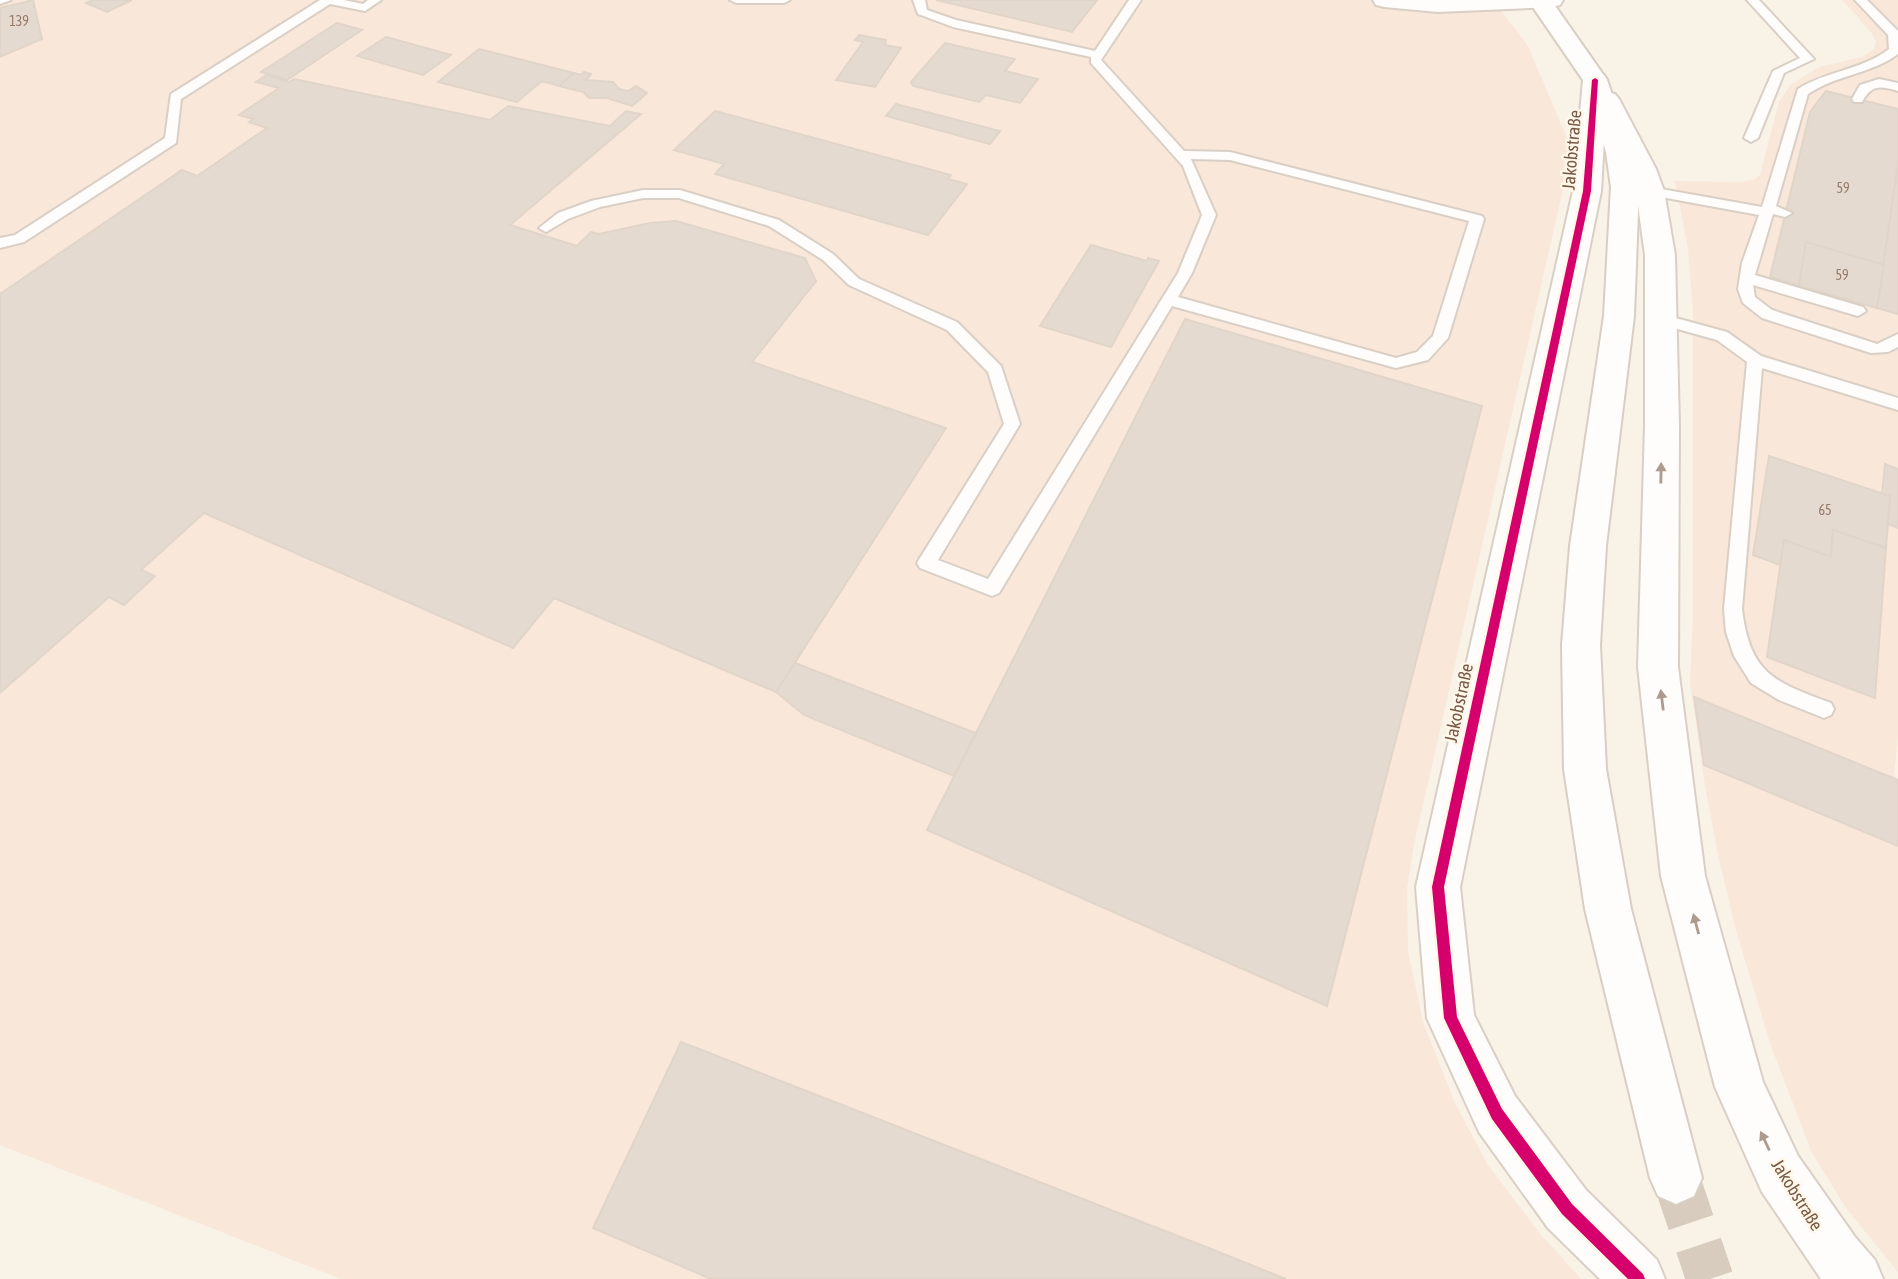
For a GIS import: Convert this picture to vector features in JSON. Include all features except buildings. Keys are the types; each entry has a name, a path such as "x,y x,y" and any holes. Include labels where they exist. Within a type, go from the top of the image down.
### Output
{"street":[{"name":"Jakobstraße","path":"1384,0 1438,5 1544,0 1595,80 1642,169 1669,194 1660,255 1658,667 1683,876 1740,1087 1780,1174 1836,1256 1856,1279"},
{"name":"Jakobstraße","path":"1595,80 1587,191 1438,887 1451,1018 1497,1114 1567,1209 1638,1279"},
{"path":"1595,80 1619,152 1625,187 1619,316 1588,546 1581,645 1585,769 1608,909 1676,1178"}],"lane":[{"path":"0,1 5,0"},
{"path":"0,243 19,239 171,141 174,97 328,0 365,8 375,0"},
{"path":"736,0 784,0"},
{"path":"919,0 922,12 953,23 1099,55"},
{"path":"546,228 563,216 596,204 643,194 680,194 774,223 828,257 854,282 952,326 995,370 1012,424 926,564 992,588 1185,273 1209,215 1189,165 1095,60 1135,0"},
{"path":"1751,138 1779,71 1808,59 1753,0"},
{"path":"1861,0 1896,37 1895,50 1885,59 1822,80 1802,92 1749,263 1745,289 1748,299 1767,314 1877,349 1888,347 1898,339"},
{"path":"1858,99 1864,86 1868,84 1884,83 1898,87"},
{"path":"1169,300 1395,363 1422,356 1440,338 1477,219 1230,156 1179,155"},
{"path":"1669,194 1786,213"},
{"path":"1748,278 1858,311"},
{"path":"1661,319 1722,336 1755,360 1898,404"},
{"path":"1755,360 1733,609 1735,640 1751,670 1776,691 1824,709"}],"shaded area":[{"path":"0,0 1493,0 1528,46 1572,150 1414,844 1407,889 1408,951 1423,1022 1455,1103 1488,1165 1541,1235 1581,1279 341,1279 0,1145"},
{"path":"1842,0 1898,0 1898,737 1894,776 1898,778 1898,1272 1846,1208 1811,1151 1770,1043 1735,927 1718,854 1690,682 1693,616 1693,310 1688,248 1675,181 1740,182 1755,179 1760,175 1779,102 1791,84 1820,67 1862,57 1874,49 1876,42 1872,33"}],"tunnel":[{"path":"1676,1178 1710,1279"}],"cycle path":[{"path":"1595,80 1587,191 1438,887 1451,1018 1497,1114 1567,1209 1638,1279"}]}
